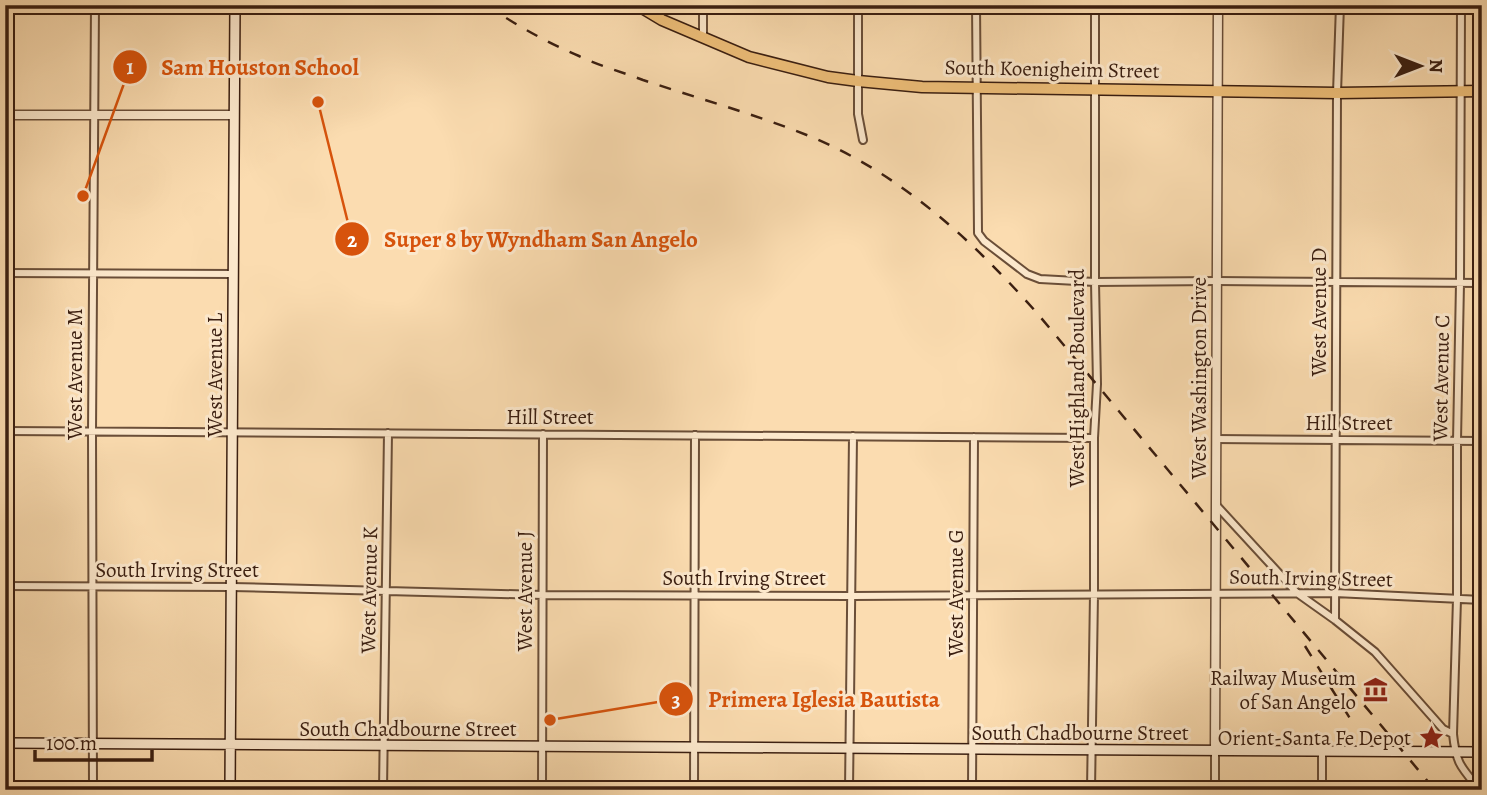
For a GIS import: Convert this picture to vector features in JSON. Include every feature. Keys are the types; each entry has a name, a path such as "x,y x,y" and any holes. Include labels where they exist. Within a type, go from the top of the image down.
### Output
{"main road":[{"name":"West Avenue L","path":"230,790 235,5"},
{"name":"South Koenigheim Street","path":"636,5 662,20 749,57 858,81 922,87 1337,93 1482,91"},
{"name":"South Chadbourne Street","path":"5,743 1482,752"}],"street":[{"name":"West Avenue M","path":"93,790 95,5"},
{"path":"703,5 703,37"},
{"path":"858,5 859,114 863,140"},
{"path":"976,5 978,233 984,241 1027,274 1040,279 1095,282 1482,283"},
{"name":"West Highland Boulevard","path":"1091,790 1094,438 1097,384 1095,5"},
{"name":"West Washington Drive","path":"1215,751 1218,5"},
{"name":"West Avenue D","path":"1335,620 1337,93 1340,5"},
{"name":"West Avenue C","path":"1455,752 1453,734 1457,599 1461,5"},
{"path":"5,115 234,115"},
{"path":"5,273 233,274"},
{"name":"Hill Street","path":"5,431 1094,438"},
{"name":"West Avenue K","path":"383,790 388,433"},
{"name":"West Avenue J","path":"542,790 544,434"},
{"path":"694,790 695,435"},
{"path":"849,790 853,436"},
{"name":"West Avenue G","path":"972,790 974,437"},
{"name":"Hill Street","path":"1216,439 1482,441"},
{"path":"1216,505 1297,593 1375,652 1443,729 1453,734"},
{"name":"South Irving Street","path":"5,586 232,587 542,595 1335,593 1482,600"},
{"path":"1215,751 1215,790"},
{"path":"1322,752 1322,790"},
{"path":"1455,752 1460,765 1480,790"}],"railway":[{"path":"486,5 543,39 595,63 750,115 847,153 907,191 935,213 988,261 1037,313 1435,790"},
{"path":"1305,646 1351,720"}],"place":[{"name":"Super 8 by Wyndham San Angelo","path":"318,102"},
{"name":"Sam Houston School","path":"83,196"},
{"name":"Railway Museum of San Angelo","path":"1376,690"},
{"name":"Primera Iglesia Bautista","path":"550,720"},
{"name":"Orient-Santa Fe Depot","path":"1431,738"}]}
